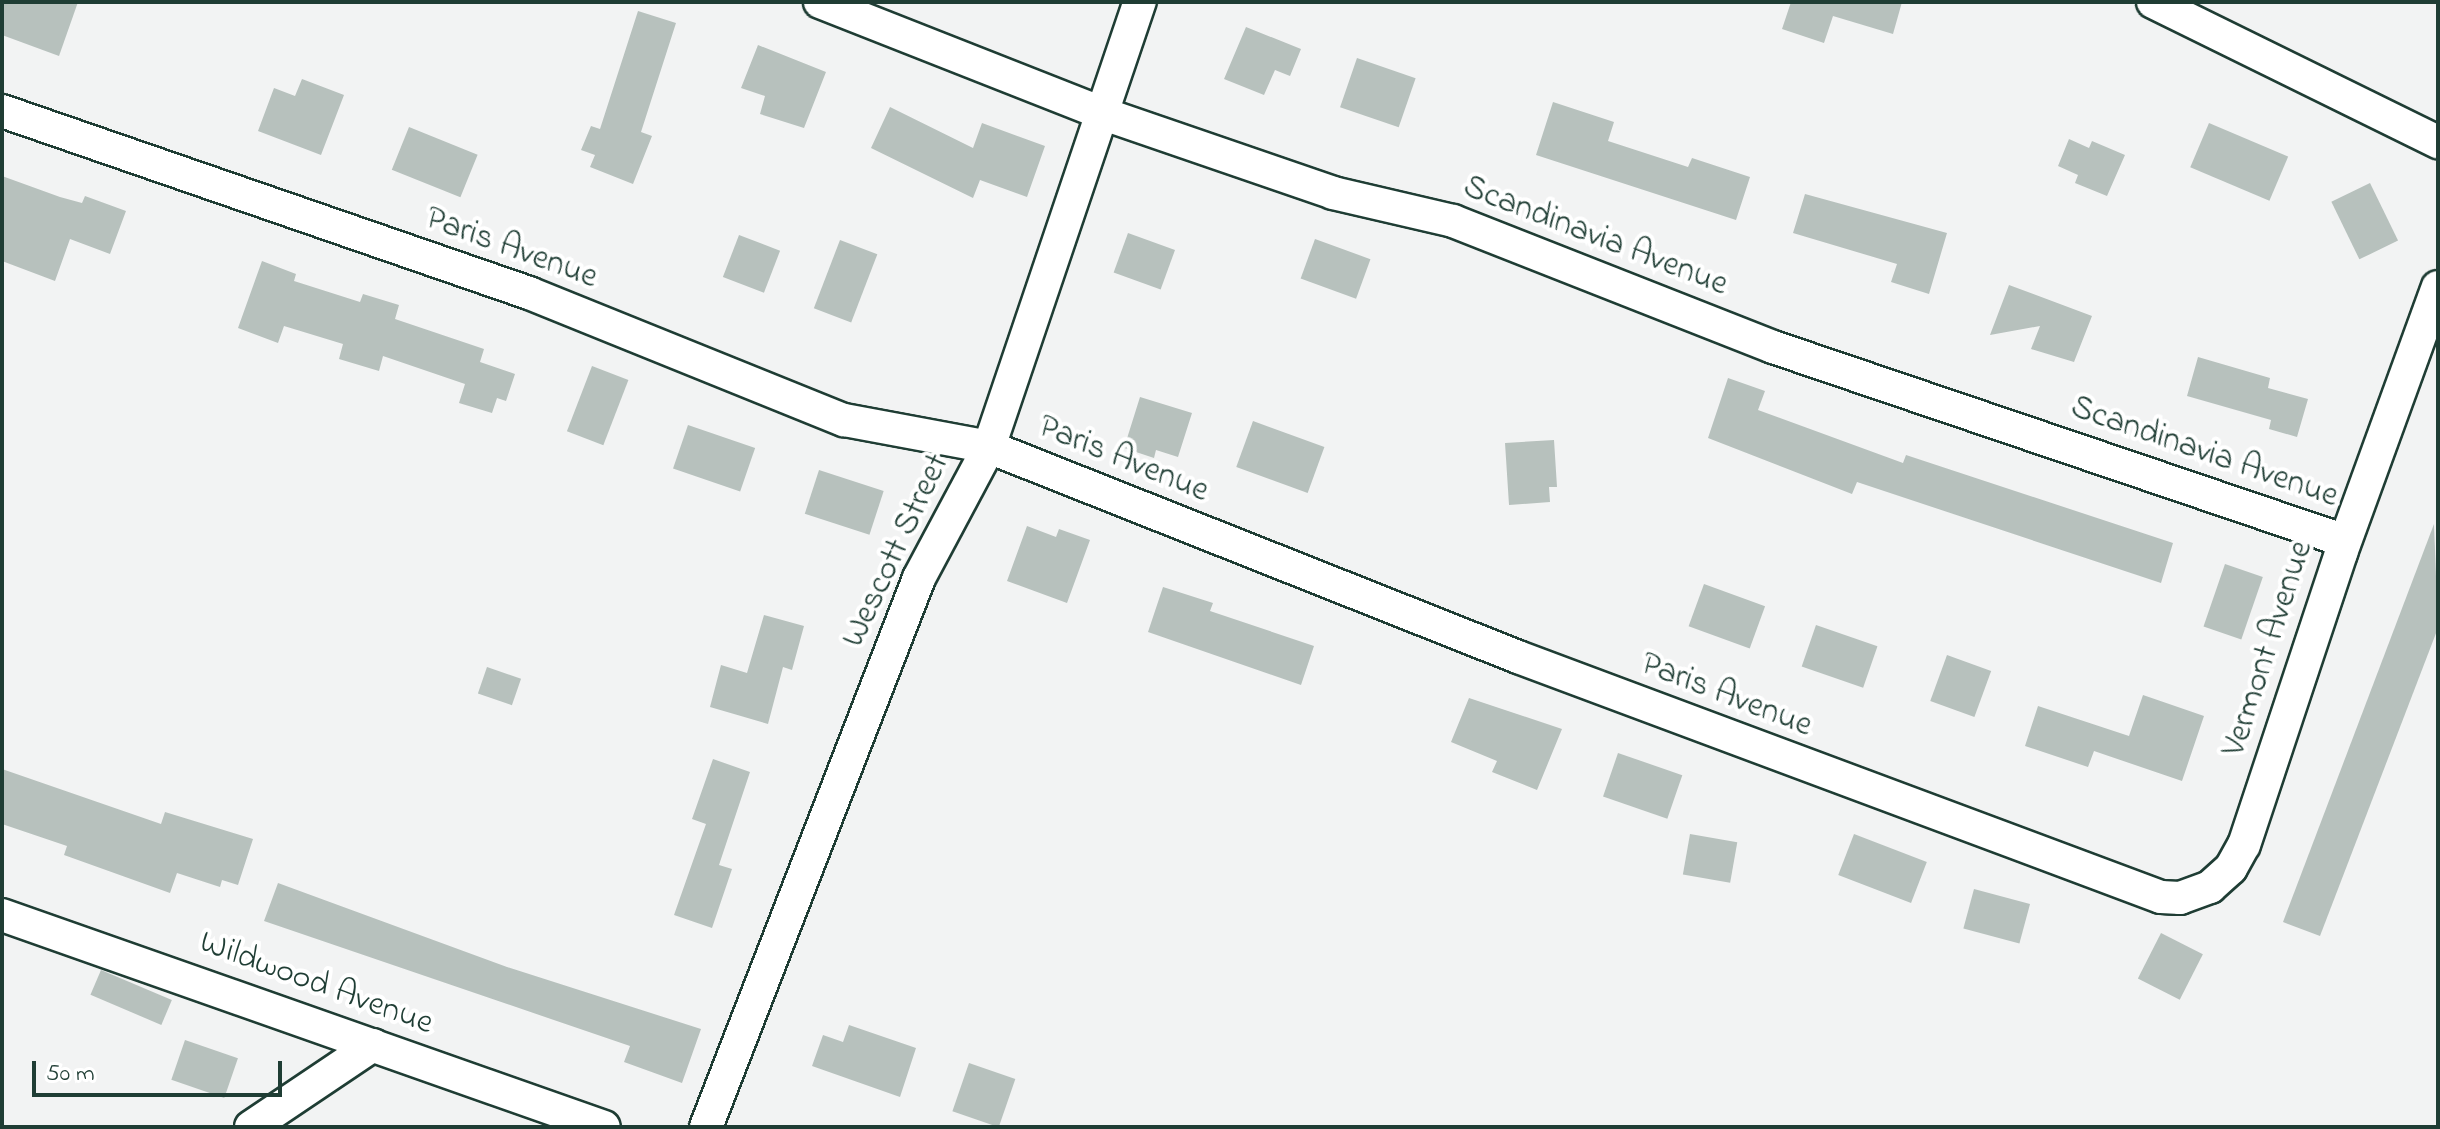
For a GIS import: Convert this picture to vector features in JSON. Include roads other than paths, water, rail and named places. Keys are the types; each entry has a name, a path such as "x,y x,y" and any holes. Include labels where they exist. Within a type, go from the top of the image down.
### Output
{"street":[{"name":"Scandinavia Avenue","path":"820,2 1104,114 1333,193 1453,221 1773,347 2345,541"},
{"name":"Wescott Street","path":"706,1127 919,578 989,447 1140,2"},
{"path":"2153,2 2438,142"},
{"name":"Paris Avenue","path":"2,111 529,293 844,420 989,447 1518,657 2123,886 2180,898 2206,889"},
{"name":"Vermont Avenue","path":"2206,889 2222,878 2244,845 2345,541 2438,287"},
{"name":"Wildwood Avenue","path":"2,915 604,1127"},
{"path":"251,1127 373,1045"}]}
